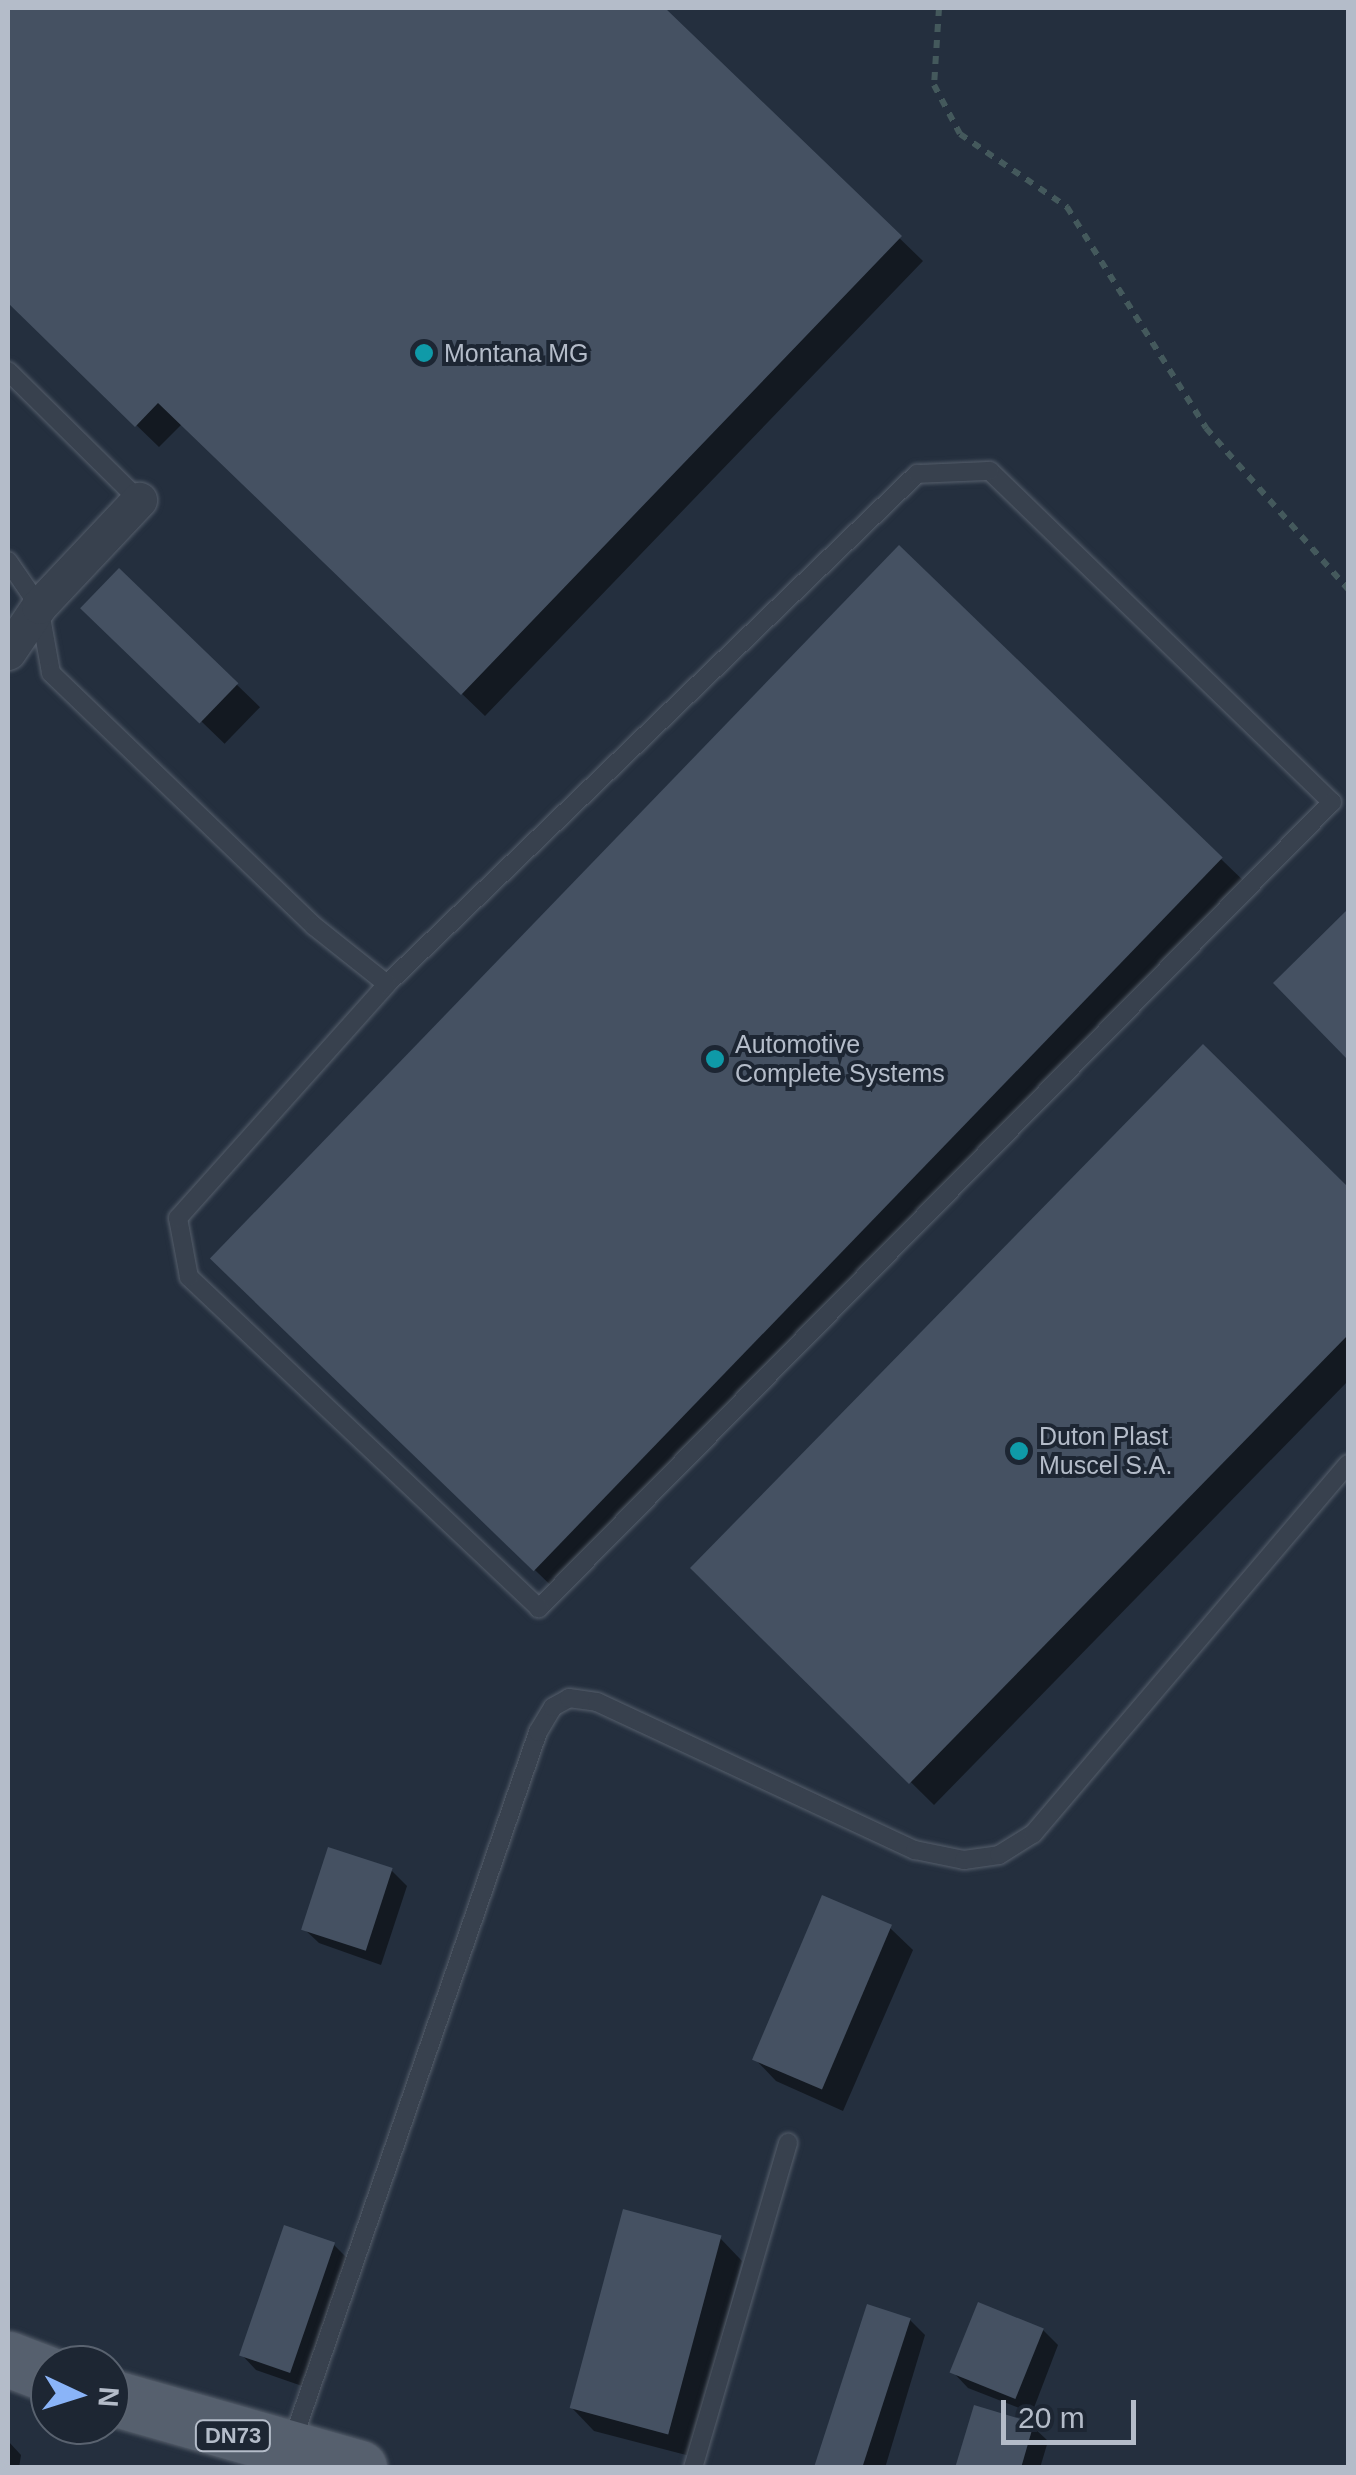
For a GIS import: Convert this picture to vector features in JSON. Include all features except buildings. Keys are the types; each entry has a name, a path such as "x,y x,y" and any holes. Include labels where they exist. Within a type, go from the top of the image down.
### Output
{"main road":[{"name":"DN73","path":"130,2403 288,2451 359,2468"}],"street":[{"path":"8,652 40,606 139,500"}],"lane":[{"path":"8,371 139,500"},
{"path":"990,471 1332,802 539,1608 189,1277 178,1218 387,984 917,474 990,471"},
{"path":"8,560 40,606 52,673 314,926 387,984"},
{"path":"288,2451 532,1750 553,1707 569,1698 597,1702 915,1850 964,1860 999,1855 1033,1834 1348,1464"},
{"path":"693,2468 788,2142"}],"path":[{"path":"938,8 934,85 960,134 1067,207 1206,428 1348,589"}],"place":[{"name":"Montana MG","path":"424,353"},
{"name":"Automotive Complete Systems","path":"715,1059"},
{"name":"Duton Plast Muscel S.A.","path":"1019,1451"}]}
